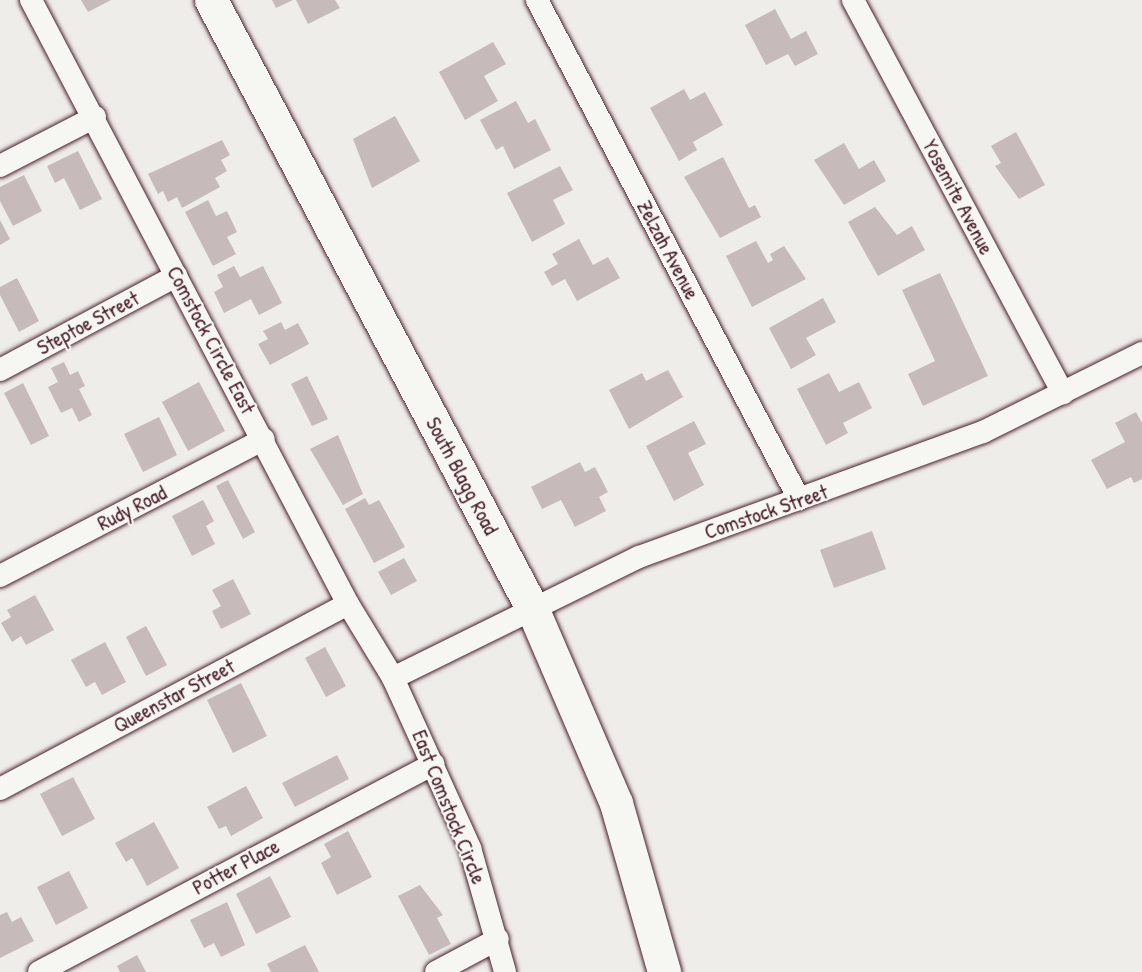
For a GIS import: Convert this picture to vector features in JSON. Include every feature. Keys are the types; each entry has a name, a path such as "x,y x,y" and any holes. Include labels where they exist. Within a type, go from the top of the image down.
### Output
{"main road":[{"name":"South Blagg Road","path":"211,0 532,608 616,803 664,972"}],"street":[{"name":"Comstock Circle East","path":"31,0 264,439 348,604 393,678"},
{"name":"Zelzah Avenue","path":"537,0 799,499"},
{"name":"Yosemite Avenue","path":"853,0 1063,394"},
{"path":"0,166 94,117"},
{"name":"Steptoe Street","path":"0,369 176,276"},
{"name":"Comstock Street","path":"393,678 639,557 983,432 1142,353"},
{"name":"Rudy Road","path":"0,576 264,439"},
{"name":"Queenstar Street","path":"0,789 348,604"},
{"name":"East Comstock Circle","path":"393,678 434,764 470,848 506,972"},
{"name":"Potter Place","path":"39,972 434,764"},
{"path":"436,972 498,939"}],"building":[{"path":"81,0 111,0 88,12"},
{"path":"272,0 293,0 276,8"},
{"path":"296,0 335,0 340,8 308,24"},
{"path":"775,9 791,39 806,31 818,54 795,66 788,54 766,65 745,25"},
{"path":"493,42 506,64 484,76 498,101 465,120 439,72"},
{"path":"684,89 690,100 705,92 723,125 693,142 697,150 679,161 650,108"},
{"path":"516,101 528,123 535,119 551,150 514,169 503,146 496,150 480,120"},
{"path":"395,116 420,161 372,188 353,139"},
{"path":"1016,132 1045,185 1019,199 995,166 1001,163 991,146"},
{"path":"222,140 230,155 221,160 227,171 215,178 220,187 182,208 177,197 168,202 163,191 158,194 148,174"},
{"path":"844,143 859,169 874,160 886,181 844,205 814,160"},
{"path":"78,151 102,199 80,210 64,178 55,183 47,166"},
{"path":"723,157 749,208 755,205 761,217 720,238 684,177"},
{"path":"560,166 573,190 553,200 565,224 532,242 507,193"},
{"path":"24,175 42,211 13,226 0,201 0,187"},
{"path":"208,200 216,216 227,211 237,232 227,237 236,254 213,266 185,212"},
{"path":"875,207 897,235 912,226 925,250 878,276 848,222"},
{"path":"0,220 10,239 0,245"},
{"path":"579,239 593,265 608,257 620,278 577,301 565,279 552,286 544,272 558,264 552,254"},
{"path":"756,241 768,263 773,260 770,254 784,246 806,279 752,307 726,256"},
{"path":"234,266 240,277 263,266 282,303 259,315 251,299 224,313 214,292 223,287 217,275"},
{"path":"940,273 988,376 923,406 908,374 935,361 902,290"},
{"path":"17,278 39,321 19,332 0,295 0,287"},
{"path":"823,298 836,322 806,338 816,355 791,369 769,328"},
{"path":"281,322 285,330 298,323 309,344 270,365 258,344 268,339 263,331"},
{"path":"64,362 70,375 78,371 85,386 79,389 92,415 79,422 72,408 61,413 48,387 58,382 51,368"},
{"path":"668,370 683,397 629,429 609,390 642,373 646,381"},
{"path":"829,373 839,392 859,382 872,408 843,423 848,433 826,445 797,389"},
{"path":"307,376 328,419 312,426 291,384"},
{"path":"199,382 225,431 188,451 162,402"},
{"path":"23,383 49,436 31,445 4,393"},
{"path":"1136,412 1142,423 1142,479 1134,483 1131,477 1107,489 1091,460 1125,442 1115,423"},
{"path":"159,417 177,455 143,472 124,434"},
{"path":"694,421 706,444 688,453 704,485 674,501 646,446"},
{"path":"338,435 363,494 343,505 310,449"},
{"path":"580,462 585,472 595,467 608,492 599,497 606,511 575,527 561,500 542,509 531,487"},
{"path":"228,480 255,532 243,539 216,486"},
{"path":"365,498 369,505 379,500 405,547 374,563 345,509"},
{"path":"203,500 214,521 206,526 215,544 192,556 172,516"},
{"path":"872,531 886,569 834,588 820,550"},
{"path":"404,558 417,581 391,595 378,572"},
{"path":"233,579 251,614 221,629 212,611 221,606 212,590"},
{"path":"35,595 54,630 26,645 21,636 12,642 1,623 11,617 7,610"},
{"path":"146,626 167,665 146,676 126,637"},
{"path":"105,642 126,682 102,695 95,682 86,687 71,660"},
{"path":"325,647 346,686 326,697 305,658"},
{"path":"241,683 267,736 233,753 207,700"},
{"path":"337,755 349,779 295,807 282,783"},
{"path":"73,777 95,819 62,836 40,794"},
{"path":"246,786 263,818 231,836 226,826 219,829 207,807"},
{"path":"154,822 179,868 147,886 132,858 126,862 115,843"},
{"path":"348,831 372,877 337,895 321,863 331,857 324,844"},
{"path":"69,871 88,908 56,925 37,887"},
{"path":"270,876 291,917 256,934 236,894"},
{"path":"420,885 443,915 437,918 451,944 429,955 398,896"},
{"path":"227,902 245,945 221,957 214,943 204,948 190,920"},
{"path":"7,912 12,922 21,917 34,941 0,958 0,915"},
{"path":"305,945 319,972 271,972 267,964"},
{"path":"137,955 146,972 120,972 117,966"}]}
